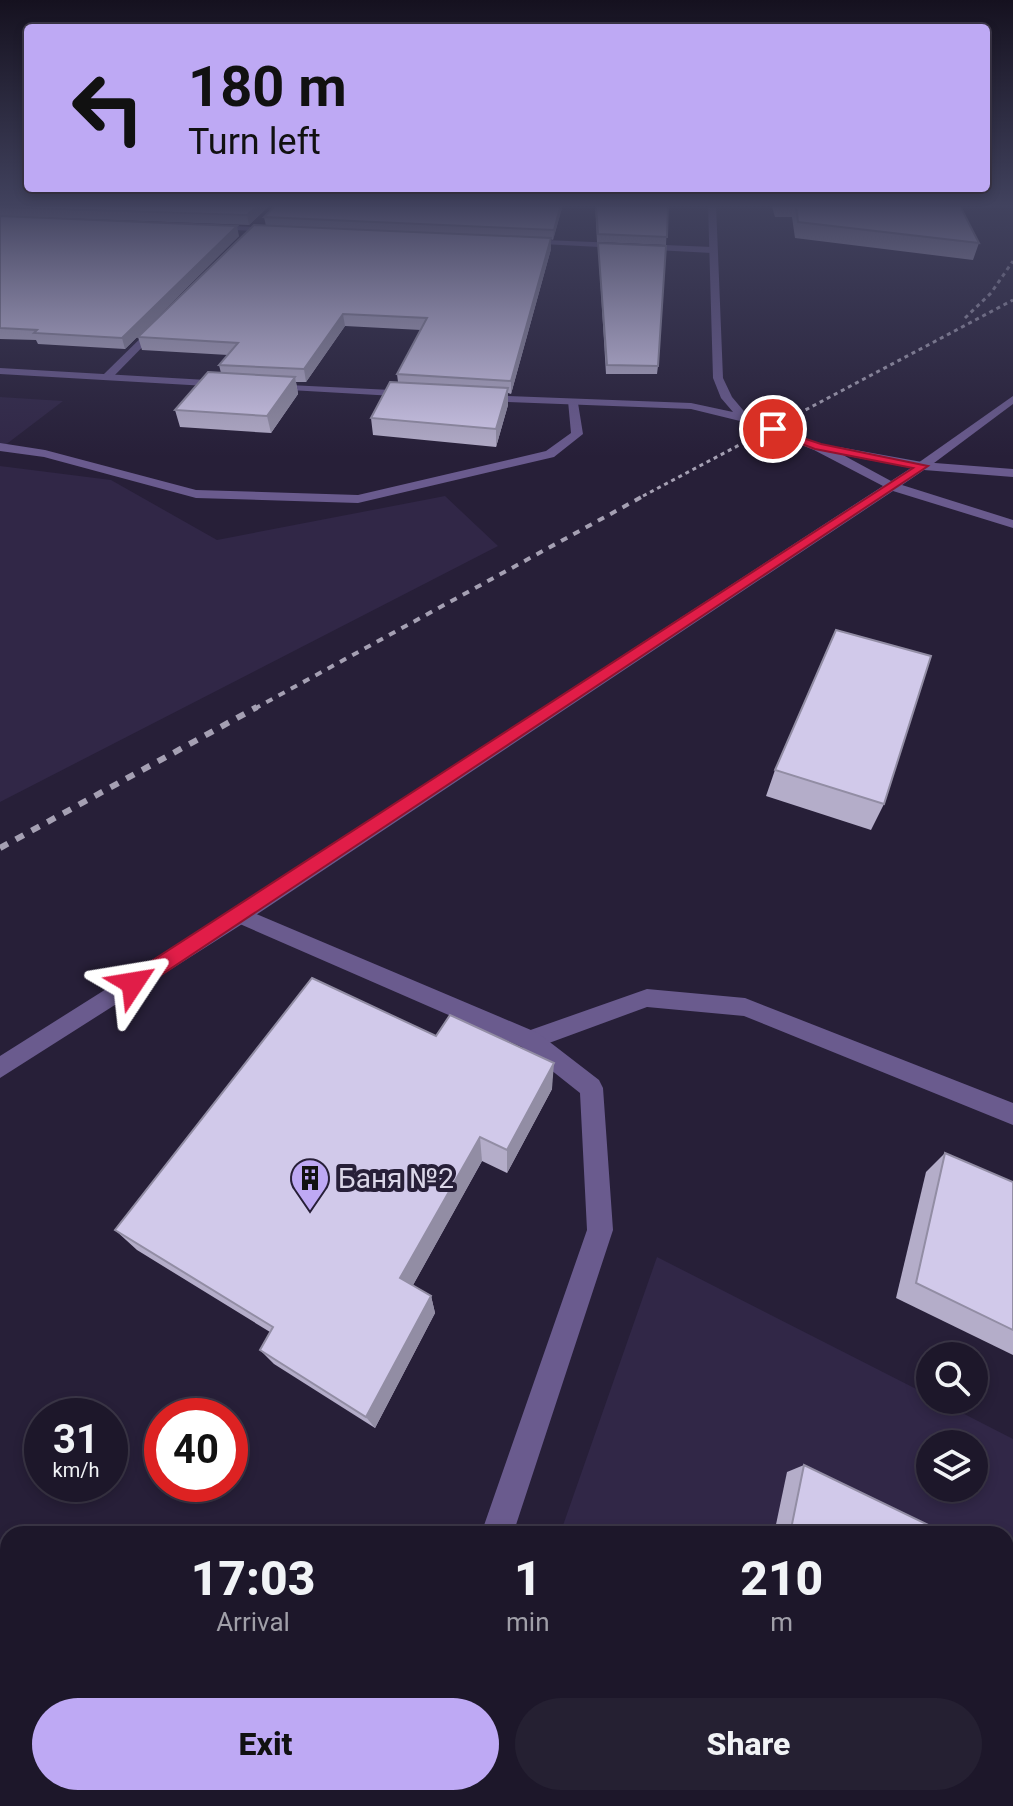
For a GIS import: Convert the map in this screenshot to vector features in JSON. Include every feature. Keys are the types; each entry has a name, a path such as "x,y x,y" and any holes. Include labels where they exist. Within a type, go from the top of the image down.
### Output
{"street":[{"path":"714,288 718,378 727,398 744,418"},
{"path":"107,377 170,314"},
{"path":"0,371 231,384"},
{"path":"262,386 432,395"},
{"path":"463,397 691,406 744,418 818,447 892,486 1013,524"},
{"path":"0,1068 240,915 892,486 1013,399"},
{"path":"0,447 45,454 196,494 358,499 550,454 577,434 572,403"},
{"path":"818,447 922,466 1013,473"},
{"path":"240,915 530,1040 591,1088 600,1230 500,1526"},
{"path":"530,1040 647,998 745,1007 1013,1114"}],"shaded area":[{"path":"0,397 63,401 0,449"},
{"path":"0,466 111,480 217,540 445,496 498,546 0,802"},
{"path":"657,1257 916,1389 916,1414 964,1414 1013,1439 1013,1526 563,1526"}],"building":[{"path":"0,288 173,288 122,338 0,328"},
{"path":"188,288 537,288 511,381 397,374 427,318 343,314 304,369 219,365 238,343 138,337"},
{"path":"601,288 663,288 658,366 607,365"},
{"path":"208,372 295,377 267,416 175,410"},
{"path":"390,382 508,388 496,429 371,418"},
{"path":"836,630 931,656 884,804 775,770"},
{"name":"Баня №2","path":"312,978 436,1036 450,1015 554,1063 507,1150 480,1137 400,1278 431,1296 366,1417 260,1350 273,1327 115,1230"},
{"path":"945,1153 1013,1182 1013,1330 916,1283"},
{"path":"804,1465 930,1526 792,1526"}],"railway":[{"path":"965,318 994,288"},
{"path":"643,496 1013,300"},
{"path":"254,709 647,494"},
{"path":"0,848 257,707"}],"place":[{"name":"Баня №2","path":"310,1212"}],"route":[{"path":"133,983 922,466 818,447 773,429"}]}
